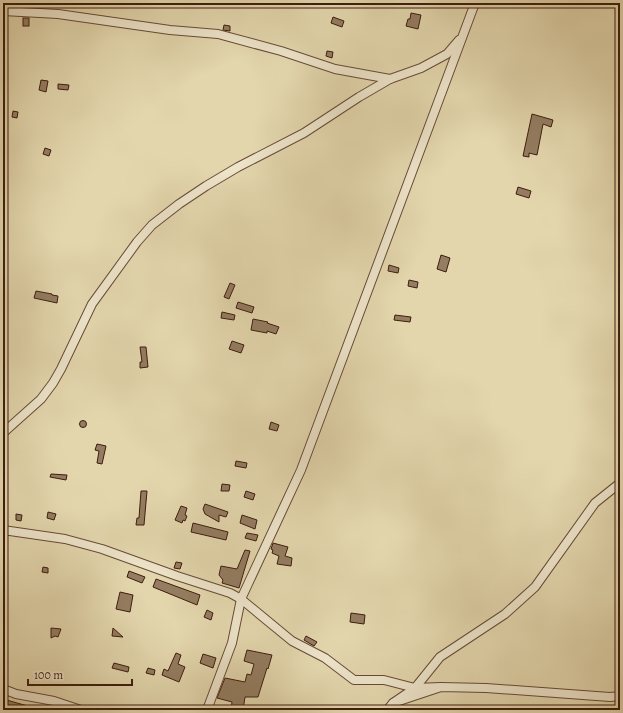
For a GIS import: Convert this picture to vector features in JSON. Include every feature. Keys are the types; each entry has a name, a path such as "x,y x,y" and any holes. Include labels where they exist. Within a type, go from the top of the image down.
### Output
{"street":[{"path":"207,710 232,643 241,599 301,470 475,3"},
{"path":"3,11 58,14 170,30 218,34 281,51 335,69 390,79"},
{"path":"3,432 41,399 53,384 92,304 136,242 152,225 179,204 238,167 304,133 359,97 390,79 421,68 447,54 463,36"},
{"path":"387,710 393,703 415,688 440,657 505,614 535,587 595,503 620,484"},
{"path":"3,530 65,539 102,549 230,593 241,599 292,641 325,658 354,680 384,680 415,688 486,688 610,697 620,696"},
{"path":"393,703 441,687"},
{"path":"3,689 16,694 54,701 81,710"}],"building":[{"path":"411,13 421,15 418,29 406,26 408,19 410,19"},
{"path":"333,17 344,21 342,27 331,23"},
{"path":"23,18 29,18 29,26 23,26"},
{"path":"224,25 230,26 230,31 223,30"},
{"path":"327,51 333,52 332,58 326,56"},
{"path":"41,80 48,81 46,92 39,90"},
{"path":"58,84 69,85 68,90 58,89"},
{"path":"13,111 18,112 17,118 12,117"},
{"path":"532,114 553,120 551,127 543,124 537,155 529,153 529,157 523,156"},
{"path":"45,148 51,150 49,156 43,154"},
{"path":"518,187 531,191 529,198 516,194"},
{"path":"441,255 450,258 446,272 437,269"},
{"path":"389,265 399,268 398,273 388,271"},
{"path":"409,280 418,282 417,288 408,286"},
{"path":"230,283 235,285 229,299 224,297"},
{"path":"36,291 58,296 57,303 34,298"},
{"path":"238,302 254,307 252,313 236,308"},
{"path":"222,312 235,315 234,320 221,318"},
{"path":"395,315 411,317 410,322 394,320"},
{"path":"253,319 268,322 267,323 279,327 276,334 267,331 267,333 251,330"},
{"path":"232,341 244,345 241,353 229,349"},
{"path":"140,347 146,347 148,367 140,368 140,362 142,362"},
{"path":"83,421 86,424 83,427 80,424"},
{"path":"271,422 279,425 277,431 269,429"},
{"path":"97,444 106,446 102,464 97,463 99,451 95,450"},
{"path":"236,461 247,463 246,468 235,466"},
{"path":"51,474 67,475 66,480 50,477"},
{"path":"222,484 230,485 229,491 221,491"},
{"path":"141,491 147,491 144,525 136,525 137,518 139,518"},
{"path":"246,491 255,494 253,500 244,497"},
{"path":"205,504 228,512 226,517 219,515 219,522 205,514 203,509"},
{"path":"181,506 187,508 185,515 187,516 185,521 183,520 182,523 175,520"},
{"path":"48,512 56,514 54,520 47,518"},
{"path":"16,514 22,515 21,521 16,520"},
{"path":"242,515 257,520 255,529 240,523"},
{"path":"193,523 228,532 226,540 191,532"},
{"path":"247,533 258,535 256,541 245,538"},
{"path":"273,543 288,547 285,556 292,558 291,566 277,564 279,556 272,553 273,550 271,549"},
{"path":"245,550 250,551 239,588 222,583 223,580 219,575 221,566 237,569"},
{"path":"176,562 182,563 180,569 174,568"},
{"path":"43,567 48,568 48,573 42,572"},
{"path":"129,571 145,577 142,583 127,577"},
{"path":"156,579 200,595 197,605 153,587"},
{"path":"120,592 133,595 130,612 116,609"},
{"path":"207,610 213,613 211,620 204,617"},
{"path":"351,613 365,615 364,624 350,622"},
{"path":"51,628 61,629 58,637 55,636 51,638"},
{"path":"113,628 123,637 112,636"},
{"path":"306,636 317,642 314,646 304,640"},
{"path":"247,650 272,655 258,697 245,697 243,710 231,710 232,702 217,698 225,678 245,682 247,674 251,675 254,664 244,661"},
{"path":"176,653 181,655 178,664 185,667 179,682 162,675 164,669 168,671"},
{"path":"203,654 216,658 213,668 200,663"},
{"path":"114,663 129,667 128,672 112,668"},
{"path":"148,668 155,670 154,675 146,673"},
{"path":"3,699 35,708 35,710 3,709"}]}
